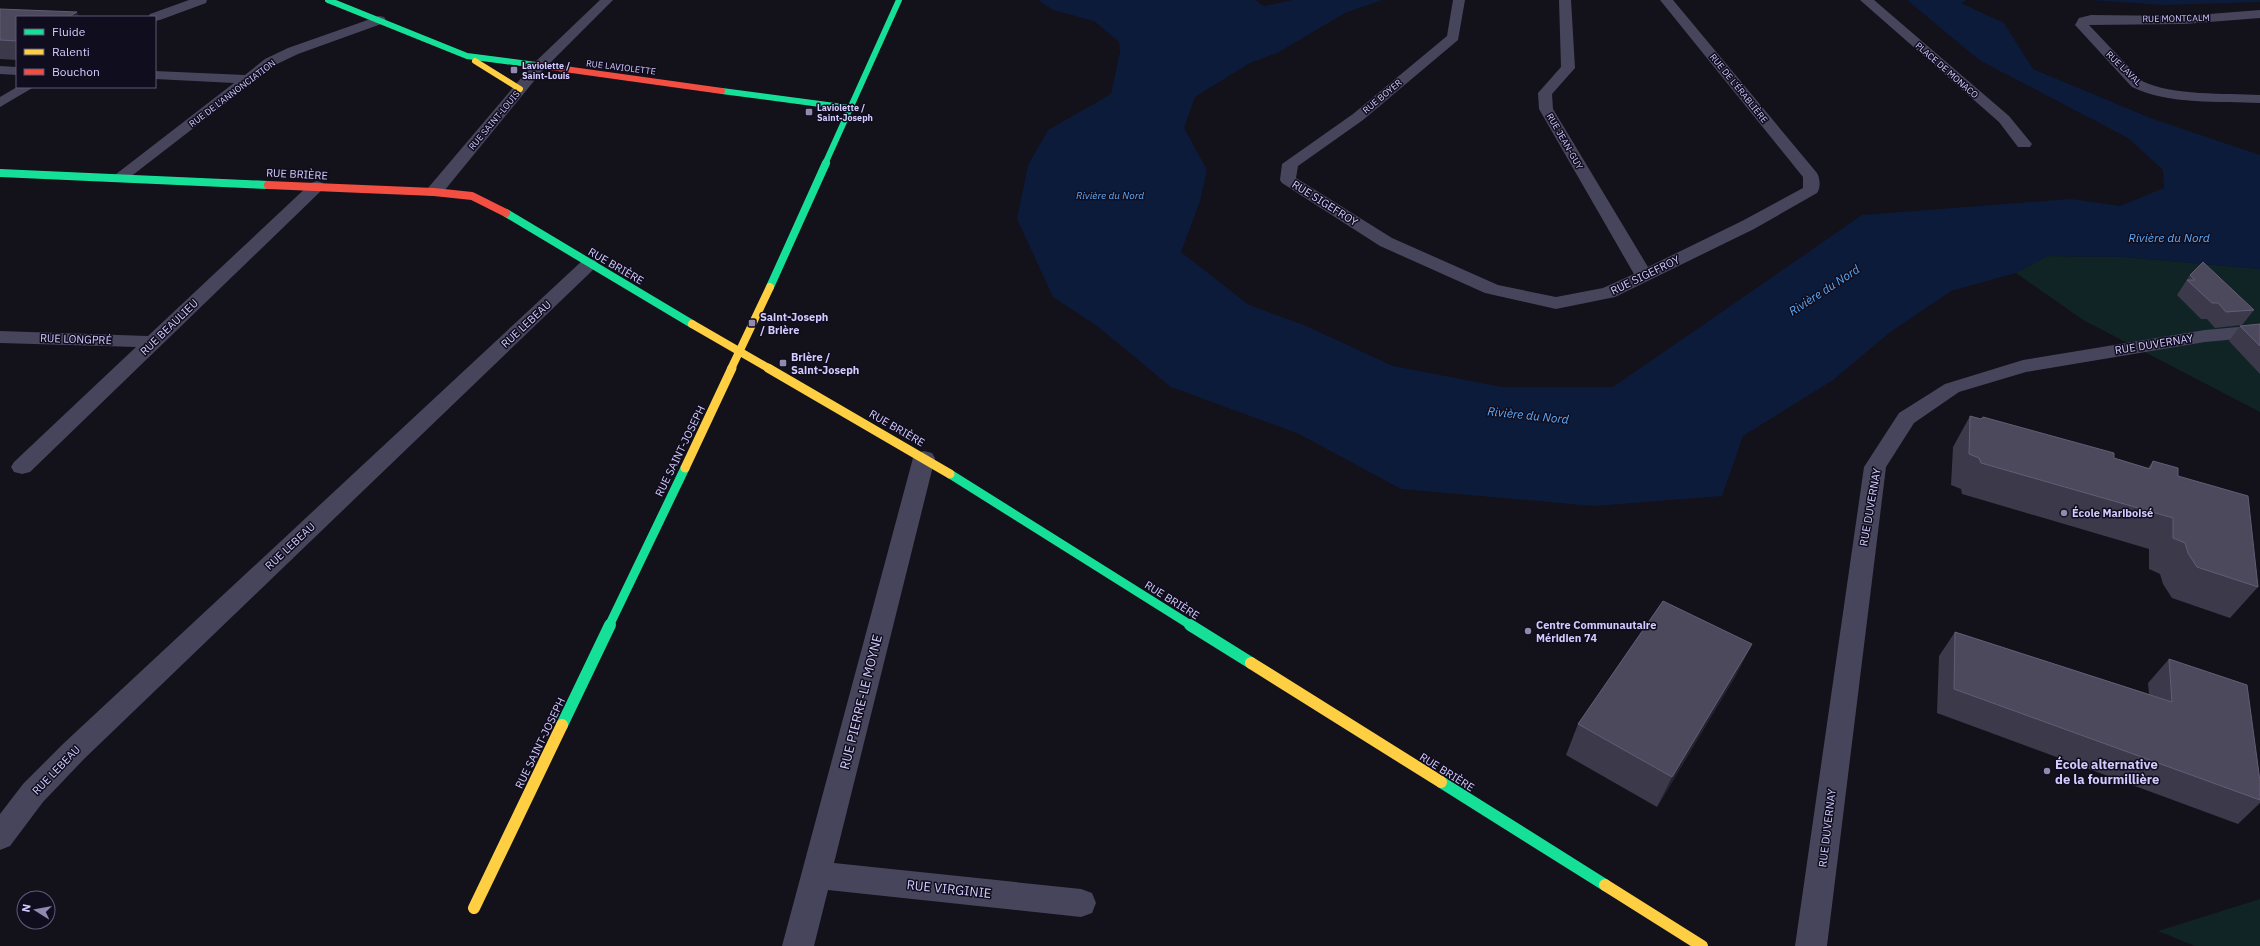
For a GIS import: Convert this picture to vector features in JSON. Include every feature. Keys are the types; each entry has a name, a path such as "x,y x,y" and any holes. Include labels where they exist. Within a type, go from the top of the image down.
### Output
{"street":[{"path":"156,17 201,0"},
{"name":"RUE LAVIOLETTE","path":"328,0 467,56 538,67 850,108"},
{"name":"RUE SAINT-LOUIS","path":"434,192 538,67 607,0"},
{"name":"RUE SAINT-JOSEPH","path":"474,908 741,351 899,0"},
{"name":"RUE BOYER","path":"1288,180 1290,164 1358,117 1453,37 1459,0"},
{"name":"RUE JEAN-GUY","path":"1565,0 1569,57 1568,68 1545,93 1546,109 1644,276"},
{"name":"RUE DE L'ÉRABLIÈRE","path":"1666,0 1811,176"},
{"name":"PLACE DE MONACO","path":"1866,0 2004,119 2024,144"},
{"name":"RUE MONTCALM","path":"2091,19 2184,20 2260,14"},
{"name":"RUE LAVAL","path":"2091,19 2084,21 2082,25 2137,84 2149,90 2170,94 2260,98"},
{"name":"RUE DE L'ANNONCIATION","path":"119,178 270,62 293,51 379,20"},
{"path":"467,56 520,89"},
{"path":"0,70 16,71"},
{"path":"156,75 249,79"},
{"path":"0,103 25,88"},
{"name":"RUE BRIÈRE","path":"0,172 434,192 472,196 489,203 589,264 924,458 1702,946"},
{"name":"RUE SIGEFROY","path":"1288,180 1386,242 1492,289 1556,303 1608,293 1748,225 1811,190 1811,176"},
{"name":"RUE BEAULIEU","path":"22,467 317,186"},
{"name":"RUE LEBEAU","path":"0,837 33,793 74,751 589,264"},
{"name":"RUE DUVERNAY","path":"1811,946 1862,547 1875,467 1906,418 1952,388 2023,366 2204,336 2260,331"},
{"name":"RUE LONGPRÉ","path":"0,337 153,342"},
{"name":"RUE PIERRE-LE MOYNE","path":"798,946 924,458"},
{"name":"RUE VIRGINIE","path":"817,875 1081,903"}],"green space":[{"path":"2047,256 2125,257 2260,269 2260,412 2083,320 2016,273"},
{"path":"2260,899 2260,946 2195,946 2158,931"}],"water":[{"name":"Rivière du Nord","path":"1038,0 1255,0 1264,6 1293,0 1382,0 1345,13 1279,52 1248,64 1195,97 1184,128 1207,170 1200,201 1181,252 1249,305 1304,325 1393,366 1502,387 1613,387 1862,215 2071,199 2120,206 2164,188 2163,170 2128,138 1979,60 1907,0 1967,0 1961,3 2004,23 2033,69 2153,119 2260,155 2260,269 2125,257 2047,256 2016,273 1951,291 1889,333 1833,380 1743,436 1722,496 1594,506 1401,489 1299,434 1171,387 1097,326 1053,297 1017,219 1028,165 1048,130 1111,94 1120,52 1119,42 1094,21 1053,10"},
{"path":"2089,0 2260,0 2260,2 2163,5"}],"building":[{"path":"0,9 77,12 70,16 16,16 16,41 0,40"},
{"path":"2203,262 2254,310 2226,312 2218,303 2212,303 2187,280 2195,280 2190,275"},
{"path":"2260,324 2260,346 2240,326"},
{"path":"1970,416 1981,419 1983,417 2114,453 2114,458 2150,469 2153,461 2178,468 2178,476 2248,496 2258,587 2197,567 2188,553 2185,543 2173,538 2173,518 1981,463 1979,458 1969,454"},
{"path":"1663,601 1752,644 1672,777 1578,724"},
{"path":"1955,632 2172,702 2169,659 2247,685 2260,781 2260,800 1954,689"}],"traffic: fast":[{"path":"328,0 467,56 536,65"},
{"path":"770,287 899,0"},
{"path":"722,91 850,108"},
{"path":"0,173 268,185"},
{"path":"506,213 692,324"},
{"path":"562,725 685,468"},
{"path":"950,474 1251,663"},
{"path":"1441,782 1605,885"}],"traffic: slow":[{"path":"475,61 520,89"},
{"path":"685,468 770,287"},
{"path":"692,324 950,474"},
{"path":"1251,663 1441,782"},
{"path":"474,908 562,725"},
{"path":"1605,885 1702,946"}],"traffic: jam":[{"path":"536,65 722,91"},
{"path":"268,185 434,192 472,196 506,213"}],"place":[{"name":"Laviolette / Saint-Louis","path":"514,70"},
{"name":"Laviolette / Saint-Joseph","path":"809,112"},
{"name":"Saint-Joseph / Brière","path":"752,323"},
{"name":"Brière / Saint-Joseph","path":"783,363"},
{"name":"École Mariboisé","path":"2064,513"},
{"name":"Centre Communautaire Méridien 74","path":"1528,631"},
{"name":"École alternative de la fourmillière","path":"2047,771"}]}
